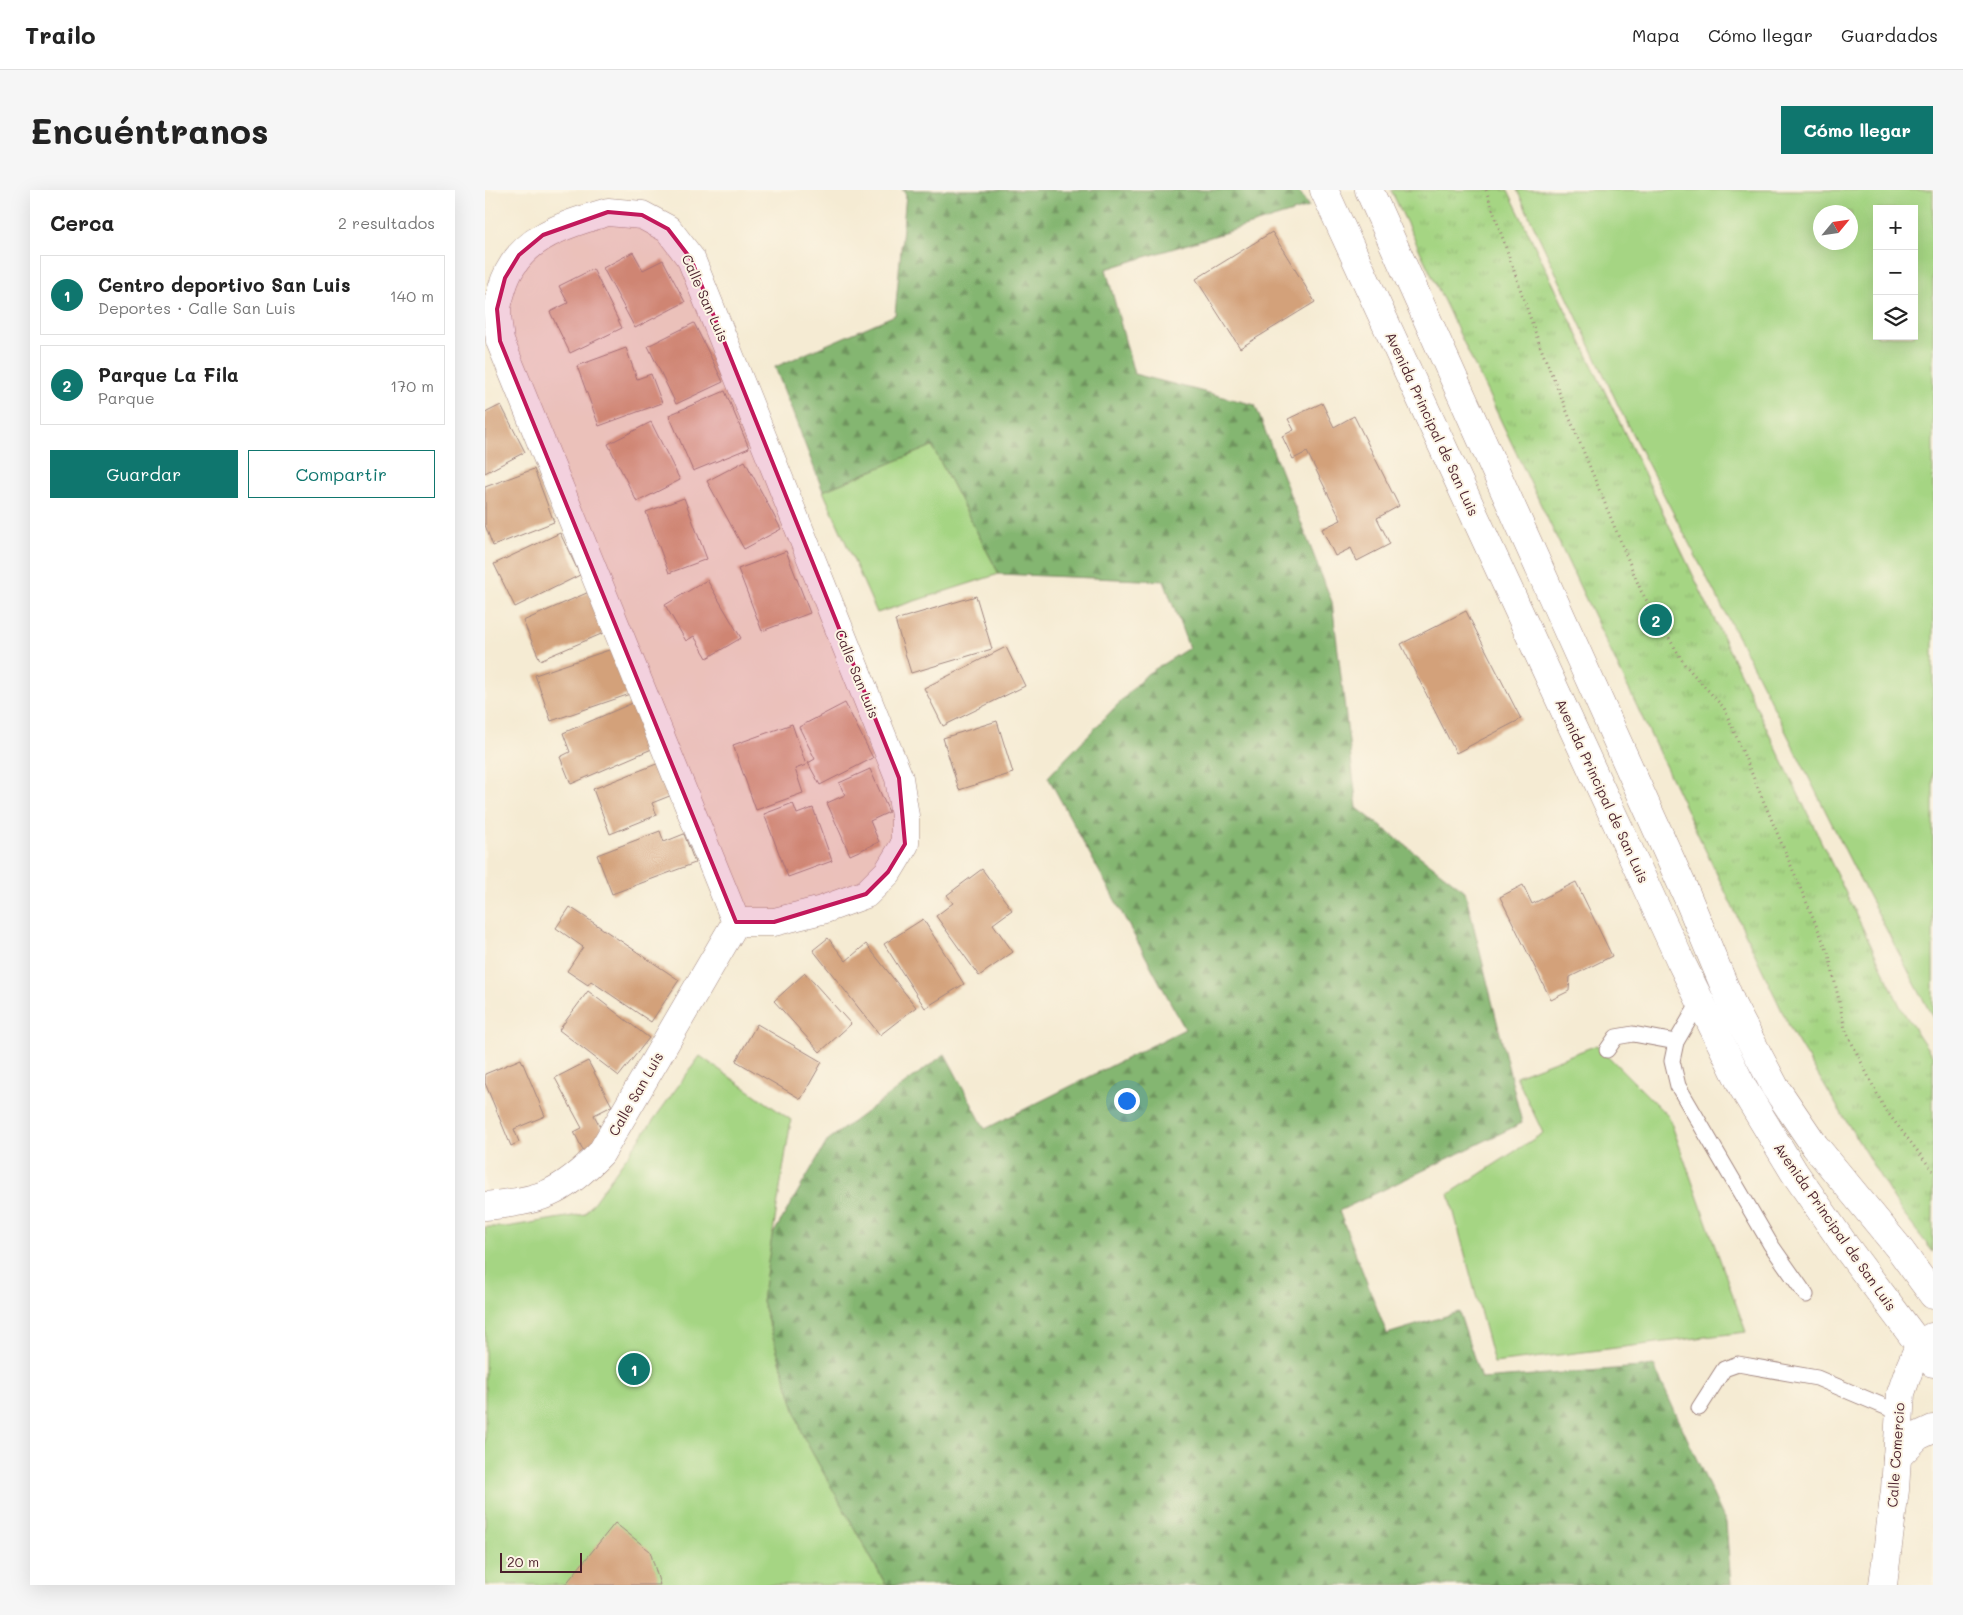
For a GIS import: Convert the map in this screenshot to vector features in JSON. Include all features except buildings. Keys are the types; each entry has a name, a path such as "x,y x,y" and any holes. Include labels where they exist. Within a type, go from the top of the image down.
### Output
{"street":[{"name":"Avenida Principal de San Luis","path":"1324,190 1700,1001 1743,1088 1794,1172 1849,1251 1928,1348"},
{"path":"1369,190 1683,887 1733,1007 1775,1087 1815,1146 1882,1227 1933,1295"},
{"name":"Calle San Luis","path":"608,212 642,216 668,229 691,260 899,778 905,816 905,844 888,872 866,894 822,910 774,922 737,922 500,341 497,309 505,278 519,256 543,235 573,222 608,212"},
{"name":"Calle San Luis","path":"485,1206 522,1202 542,1197 566,1184 583,1171 601,1153 737,922"},
{"path":"1849,1251 1873,1262 1880,1259 1884,1253 1882,1227"},
{"name":"Calle Comercio","path":"1883,1585 1895,1490 1901,1393 1910,1367 1928,1348"},
{"path":"1897,1457 1918,1436 1933,1428"}],"lane":[{"path":"1700,1001 1676,1042 1672,1061 1678,1086 1771,1245 1806,1295"},
{"path":"1607,1050 1617,1037 1633,1034 1676,1042"},
{"path":"1699,1408 1724,1368 1738,1364 1817,1378 1900,1413"}],"path":[{"path":"1486,190 1540,346 1641,592 1685,665 1724,708 1829,955 1845,1029 1884,1108 1933,1171"}],"highlighted area":[{"path":"608,212 642,215 668,229 691,259 899,778 905,844 888,872 866,894 774,922 736,922 500,341 497,309 505,278 519,255 543,235"}],"green space":[{"path":"902,190 1298,190 1309,207 1106,269 1134,374 1255,405 1332,602 1357,808 1465,891 1522,1123 1339,1211 1387,1334 1459,1312 1481,1379 1654,1366 1726,1523 1731,1585 886,1585 803,1436 762,1301 772,1236 828,1140 945,1054 985,1129 1185,1029 1048,777 1147,674 1189,648 1164,581 999,574 932,446 823,491 775,367 895,315 906,194"},
{"path":"1391,190 1508,190 1902,1010 1933,1057 1933,1252 1901,1211 1793,1034"},
{"path":"1517,190 1933,190 1933,1018 1854,868 1758,676 1627,424"},
{"path":"932,446 999,574 877,613 823,491"},
{"path":"1597,1045 1669,1117 1746,1332 1494,1363 1449,1194 1543,1133 1516,1076"},
{"path":"700,1056 791,1120 762,1301 803,1436 886,1585 485,1585 485,1227 506,1227 585,1214"}],"place":[{"name":"Parque La Fila","path":"1656,620"},
{"name":"Centro deportivo San Luis","path":"634,1369"}]}
